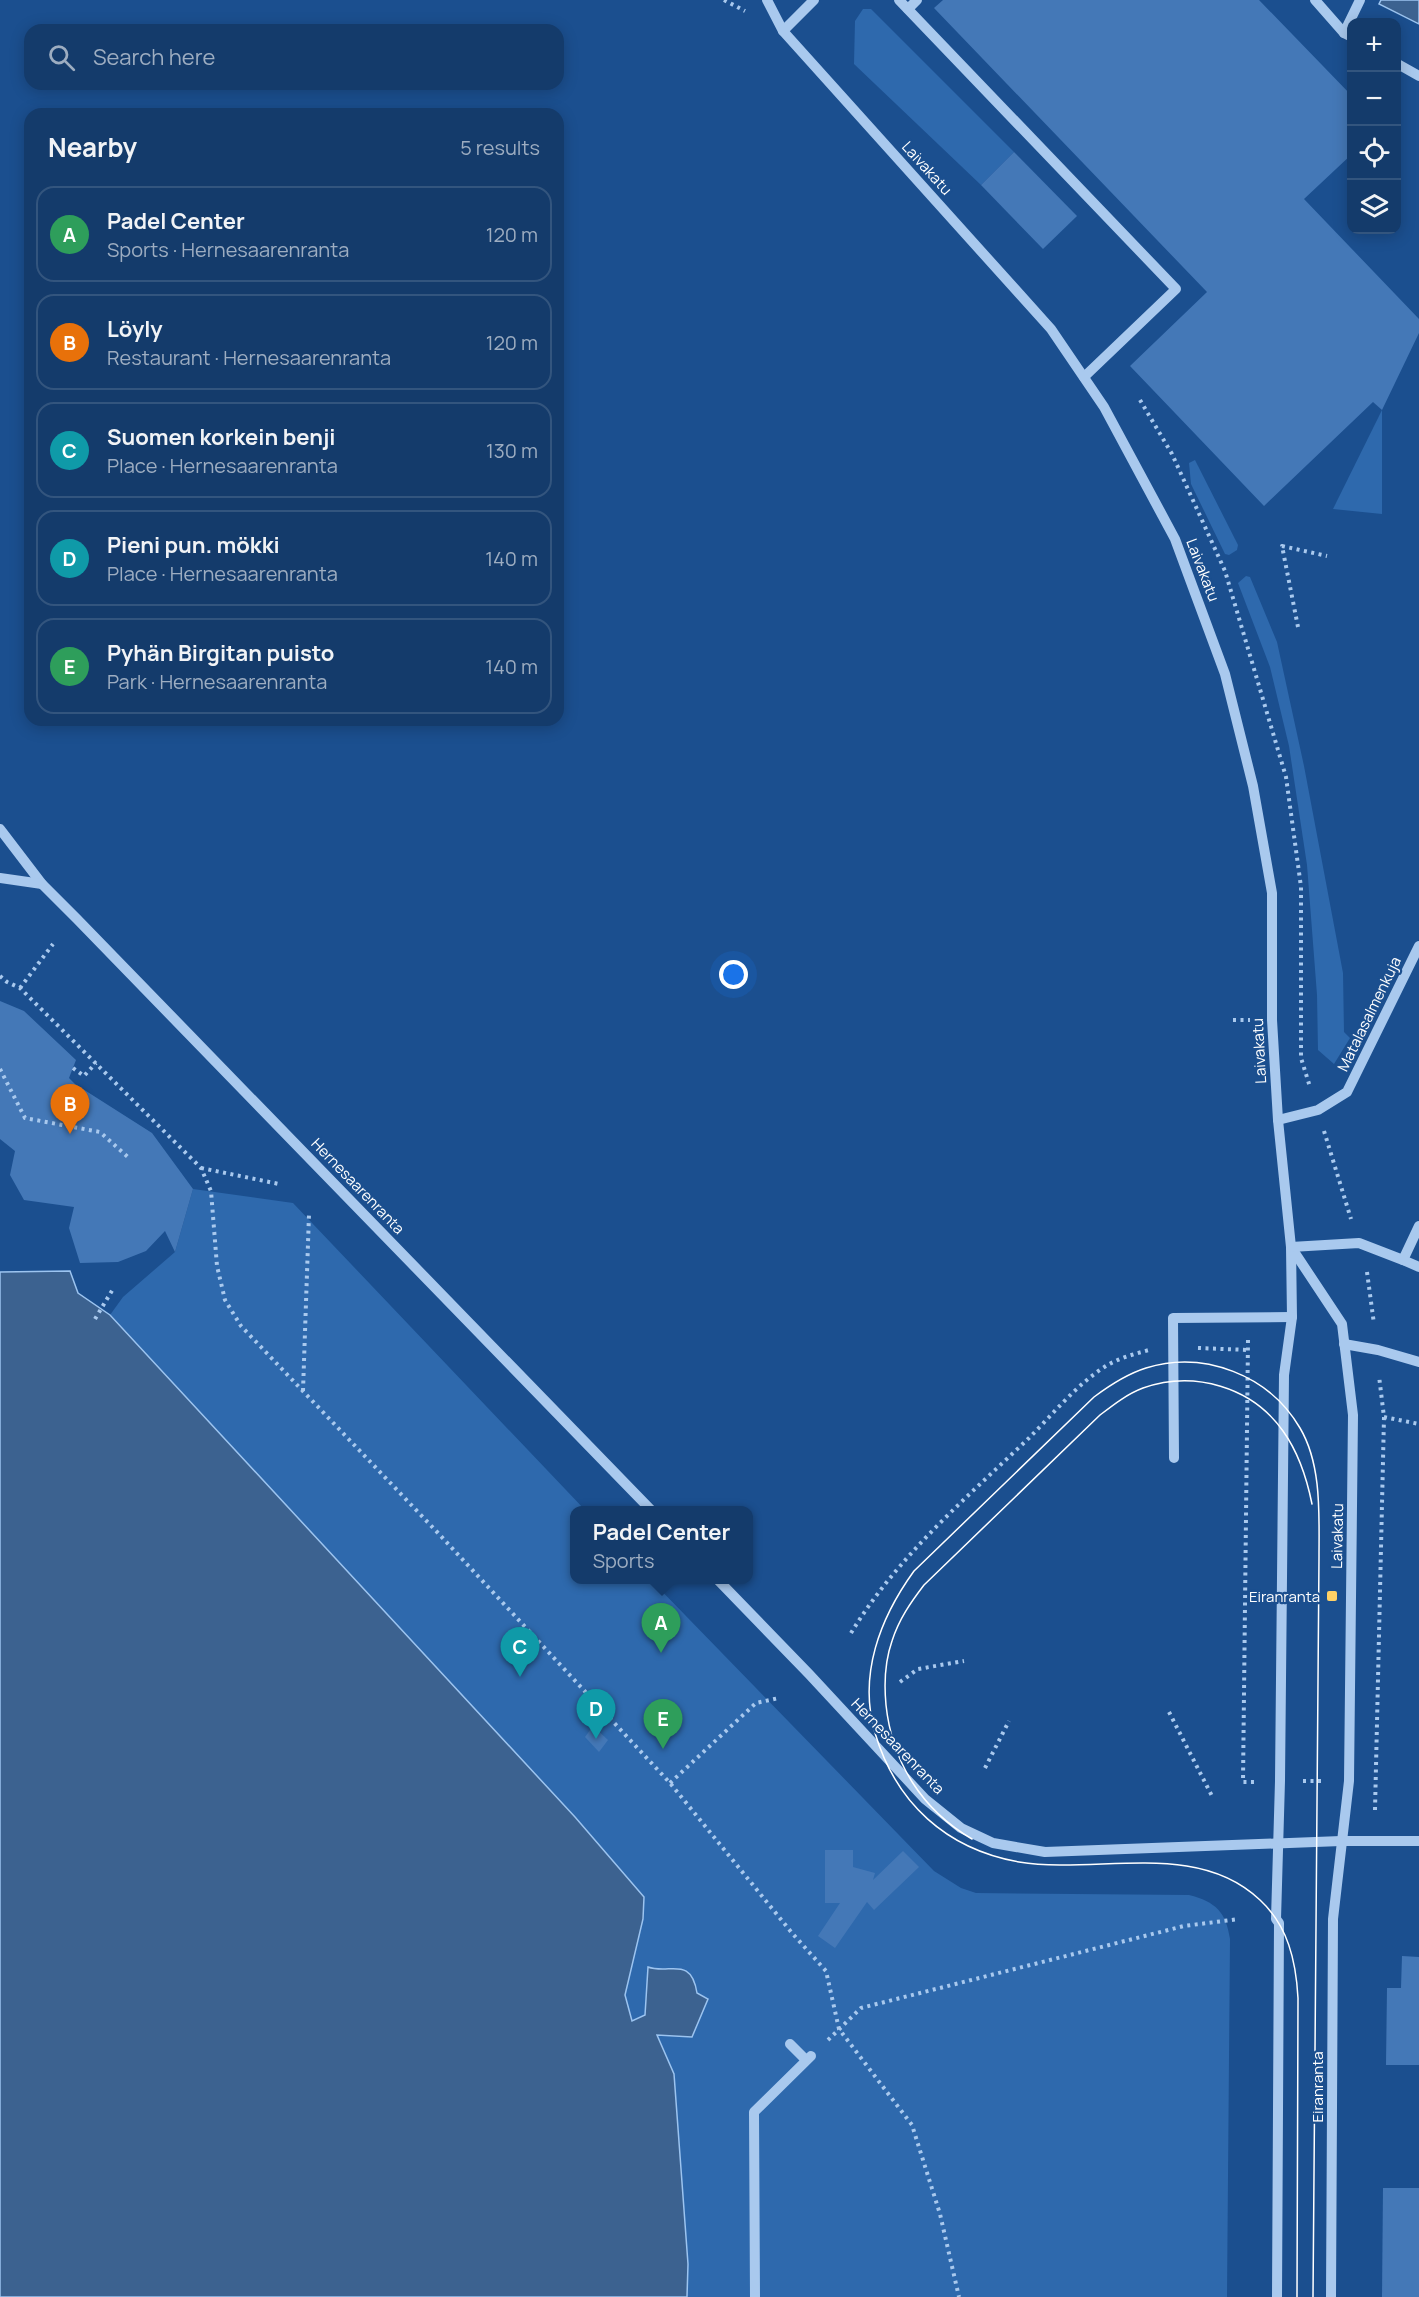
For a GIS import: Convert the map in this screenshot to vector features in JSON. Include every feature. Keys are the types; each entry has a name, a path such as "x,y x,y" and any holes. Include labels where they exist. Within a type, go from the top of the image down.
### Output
{"street":[{"name":"Laivakatu","path":"767,0 783,31 1051,329 1104,406 1175,539 1225,674 1253,786 1272,893 1272,1020 1278,1120 1291,1247 1292,1317 1284,1376 1279,1843"},
{"path":"783,31 814,0"},
{"path":"899,0 1176,289 1084,377"},
{"path":"908,9 917,0"},
{"path":"1315,0 1347,34"},
{"path":"1353,18 1359,0"},
{"path":"1401,66 1419,76"},
{"name":"Hernesaarenranta","path":"0,831 42,884 647,1506"},
{"path":"0,878 42,884"},
{"name":"Matalasalmenkuja","path":"1278,1120 1318,1110 1347,1092 1419,946"},
{"path":"1403,1260 1419,1226"},
{"path":"1291,1247 1359,1243 1419,1267"},
{"name":"Laivakatu","path":"1291,1247 1342,1324 1353,1415 1349,1781 1341,1841"},
{"path":"1174,1458 1173,1318 1292,1317"},
{"path":"1344,1344 1378,1350 1419,1362"},
{"name":"Hernesaarenranta","path":"722,1584 925,1799 961,1828 993,1843 1046,1852 1341,1841 1419,1841"},
{"name":"Eiranranta","path":"1331,2297 1333,1919 1341,1841"},
{"path":"1277,2297 1279,1923 1276,1919 1279,1843"},
{"path":"755,2297 754,2112 808,2058 790,2044"}],"path":[{"path":"1298,627 1282,546 1327,556"},
{"path":"20,988 53,944"},
{"path":"0,976 6,982 20,988 201,1168 211,1191 217,1266 225,1300 241,1326 438,1533 670,1783 792,1933 826,1971 839,2029 912,2125 940,2214 959,2297"},
{"path":"73,1068 84,1076 96,1063"},
{"path":"0,1069 25,1118 100,1132 130,1159"},
{"path":"201,1168 279,1184"},
{"path":"303,1391 309,1214"},
{"path":"95,1318 113,1289"},
{"path":"1249,1317 1243,1782 1377,1781"},
{"path":"851,1633 869,1602 896,1568 1081,1387 1105,1367 1128,1355 1150,1350 1173,1348 1248,1350"},
{"path":"1384,1417 1419,1424"},
{"path":"900,1682 918,1669 964,1660"},
{"path":"670,1783 756,1702 779,1698"},
{"path":"1169,1712 1213,1798"},
{"path":"985,1768 1009,1720"},
{"path":"808,2058 861,2008 1184,1926 1239,1919"}],"shaded area":[{"path":"1381,0 1419,0 1419,24 1379,4"},
{"path":"863,9 871,9 1014,152 981,185 854,64 855,21"},
{"path":"1382,410 1382,514 1333,509"},
{"path":"1195,460 1238,545 1237,550 1229,555 1225,554 1191,484 1189,463"},
{"path":"1246,576 1250,577 1277,642 1304,766 1343,973 1344,1032 1350,1038 1334,1064 1318,1050 1317,995 1307,865 1289,746 1270,667 1238,583"},
{"path":"193,1189 293,1203 581,1506 570,1506 570,1584 655,1584 934,1871 961,1888 976,1893 1189,1895 1206,1901 1218,1909 1226,1922 1230,1939 1227,2297 687,2297 688,2264 674,2074 657,2034 692,2037 695,1982 646,1994 645,2015 632,2021 625,1995 643,1919 644,1897 575,1817 110,1315 123,1297 175,1252"},
{"path":"70,1271 78,1293 110,1315 575,1817 644,1897 643,1919 625,1995 632,2021 645,2015 648,1967 684,1970 694,1981 697,1993 708,1999 692,2037 657,2035 674,2074 688,2264 687,2297 0,2297 0,1272"}],"building":[{"path":"943,0 1259,0 1347,91 1347,159 1304,199 1419,319 1419,333 1382,410 1373,402 1264,506 1130,366 1207,292 934,8"},
{"path":"1014,152 1077,216 1043,249 981,185"},
{"path":"0,1001 24,1011 76,1060 69,1078 75,1084 152,1133 193,1189 175,1252 165,1231 146,1251 118,1262 80,1263 69,1228 74,1207 24,1200 10,1175 15,1151 0,1139"},
{"path":"593,1726 608,1740 599,1752 585,1737"},
{"path":"825,1850 853,1850 853,1867 875,1873 873,1880 903,1851 919,1867 874,1910 867,1902 835,1948 818,1936 840,1903 825,1903"},
{"path":"1402,1956 1419,1957 1419,2065 1386,2065 1387,1988 1401,1988"},
{"path":"1383,2188 1419,2188 1419,2297 1382,2297"}],"tram line":[{"path":"1297,2297 1298,1998 1289,1945 1270,1910 1234,1881 1206,1870 1145,1863 1049,1865 1019,1862 993,1856 969,1846 947,1834 928,1819 896,1781 884,1758 870,1711 869,1690 875,1648 891,1608 914,1571 1094,1397 1132,1373 1168,1363 1190,1362 1233,1371 1253,1381 1271,1394 1287,1409 1300,1428 1307,1442 1316,1474 1319,1541 1313,2297"},
{"path":"972,1839 938,1814 924,1799 903,1765 889,1726 885,1689 886,1665 902,1618 924,1585 1100,1415 1131,1393 1162,1383 1202,1382 1239,1393 1255,1403 1270,1416 1288,1439 1301,1466 1312,1504"}],"place":[{"name":"Löyly","path":"70,1134"},
{"name":"Eiranranta","path":"1332,1596"},
{"name":"Padel Center","path":"661,1653"},
{"name":"Suomen korkein benji","path":"520,1677"},
{"name":"Pieni pun. mökki","path":"596,1739"},
{"name":"Pyhän Birgitan puisto","path":"663,1749"}]}
